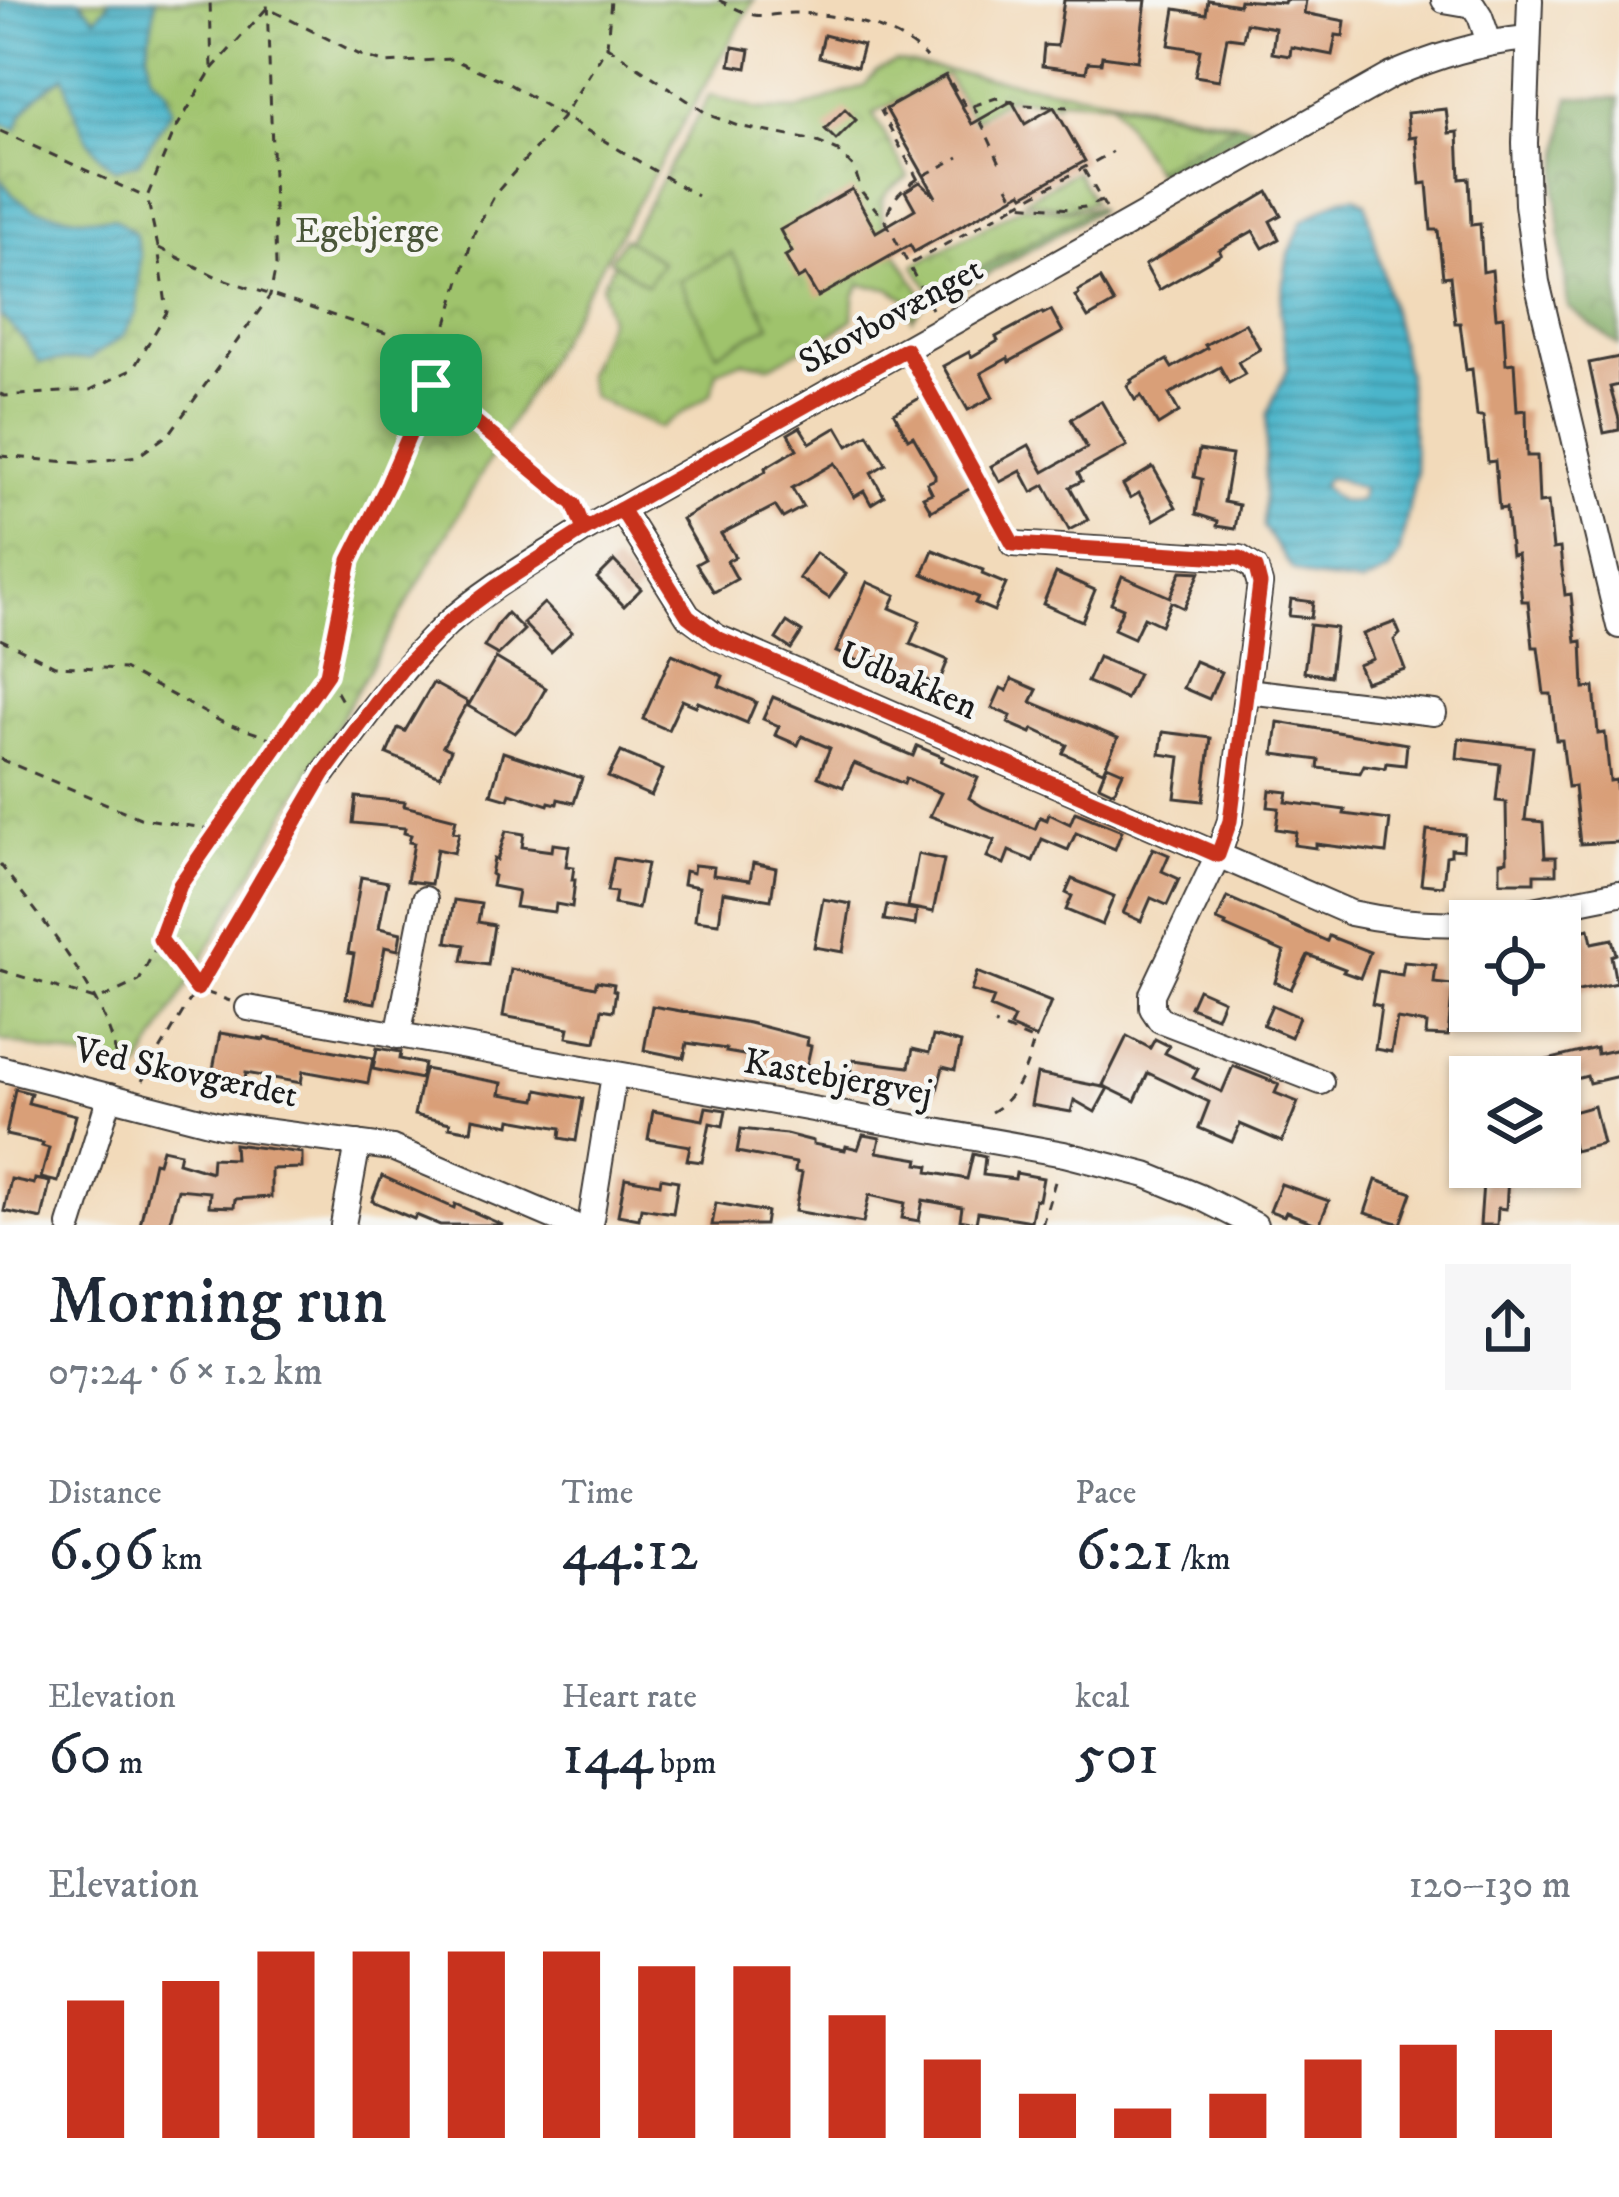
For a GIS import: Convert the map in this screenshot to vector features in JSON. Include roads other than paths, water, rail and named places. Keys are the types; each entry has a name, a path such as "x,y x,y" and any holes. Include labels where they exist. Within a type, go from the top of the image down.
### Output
{"street":[{"path":"1444,0 1473,4 1489,42"},
{"path":"1531,0 1527,204 1537,282 1613,572 1619,626"},
{"name":"Skovbovænget","path":"324,773 401,670 450,621 584,530 1392,75 1444,53 1527,38"},
{"name":"Udbakken","path":"621,509 688,616 717,638 1352,913 1424,925 1449,924"},
{"path":"1013,544 1240,558 1256,568 1260,584 1230,821 1152,994 1152,1008 1160,1020 1321,1082"},
{"path":"1247,692 1434,713"},
{"name":"Udbakken","path":"1581,901 1619,893"},
{"path":"398,1036 425,898"},
{"name":"Kastebjergvej","path":"248,1008 1064,1154 1146,1175 1255,1225"},
{"name":"Ved Skovgærdet","path":"0,1067 220,1125 392,1148 573,1225"},
{"path":"590,1225 614,1075"},
{"path":"70,1225 120,1098"},
{"path":"343,1225 358,1143"}],"water":[{"path":"0,0 80,0 96,18 111,0 156,0 148,50 150,74 166,90 172,110 138,163 116,169 97,152 76,115 64,76 29,106 17,130 0,123"},
{"path":"0,178 13,195 34,209 81,218 114,218 135,233 140,255 137,312 122,337 89,359 39,362 0,315"},
{"path":"1355,196 1366,203 1407,374 1416,473 1399,556 1388,572 1362,584 1313,578 1292,569 1263,527 1267,413 1288,368 1280,311 1287,260 1302,221 1342,198","holes":["1327,478 1362,489 1360,500 1339,500 1322,485"]}],"park label":[{"name":"Egebjerge","path":"367,231"}]}
